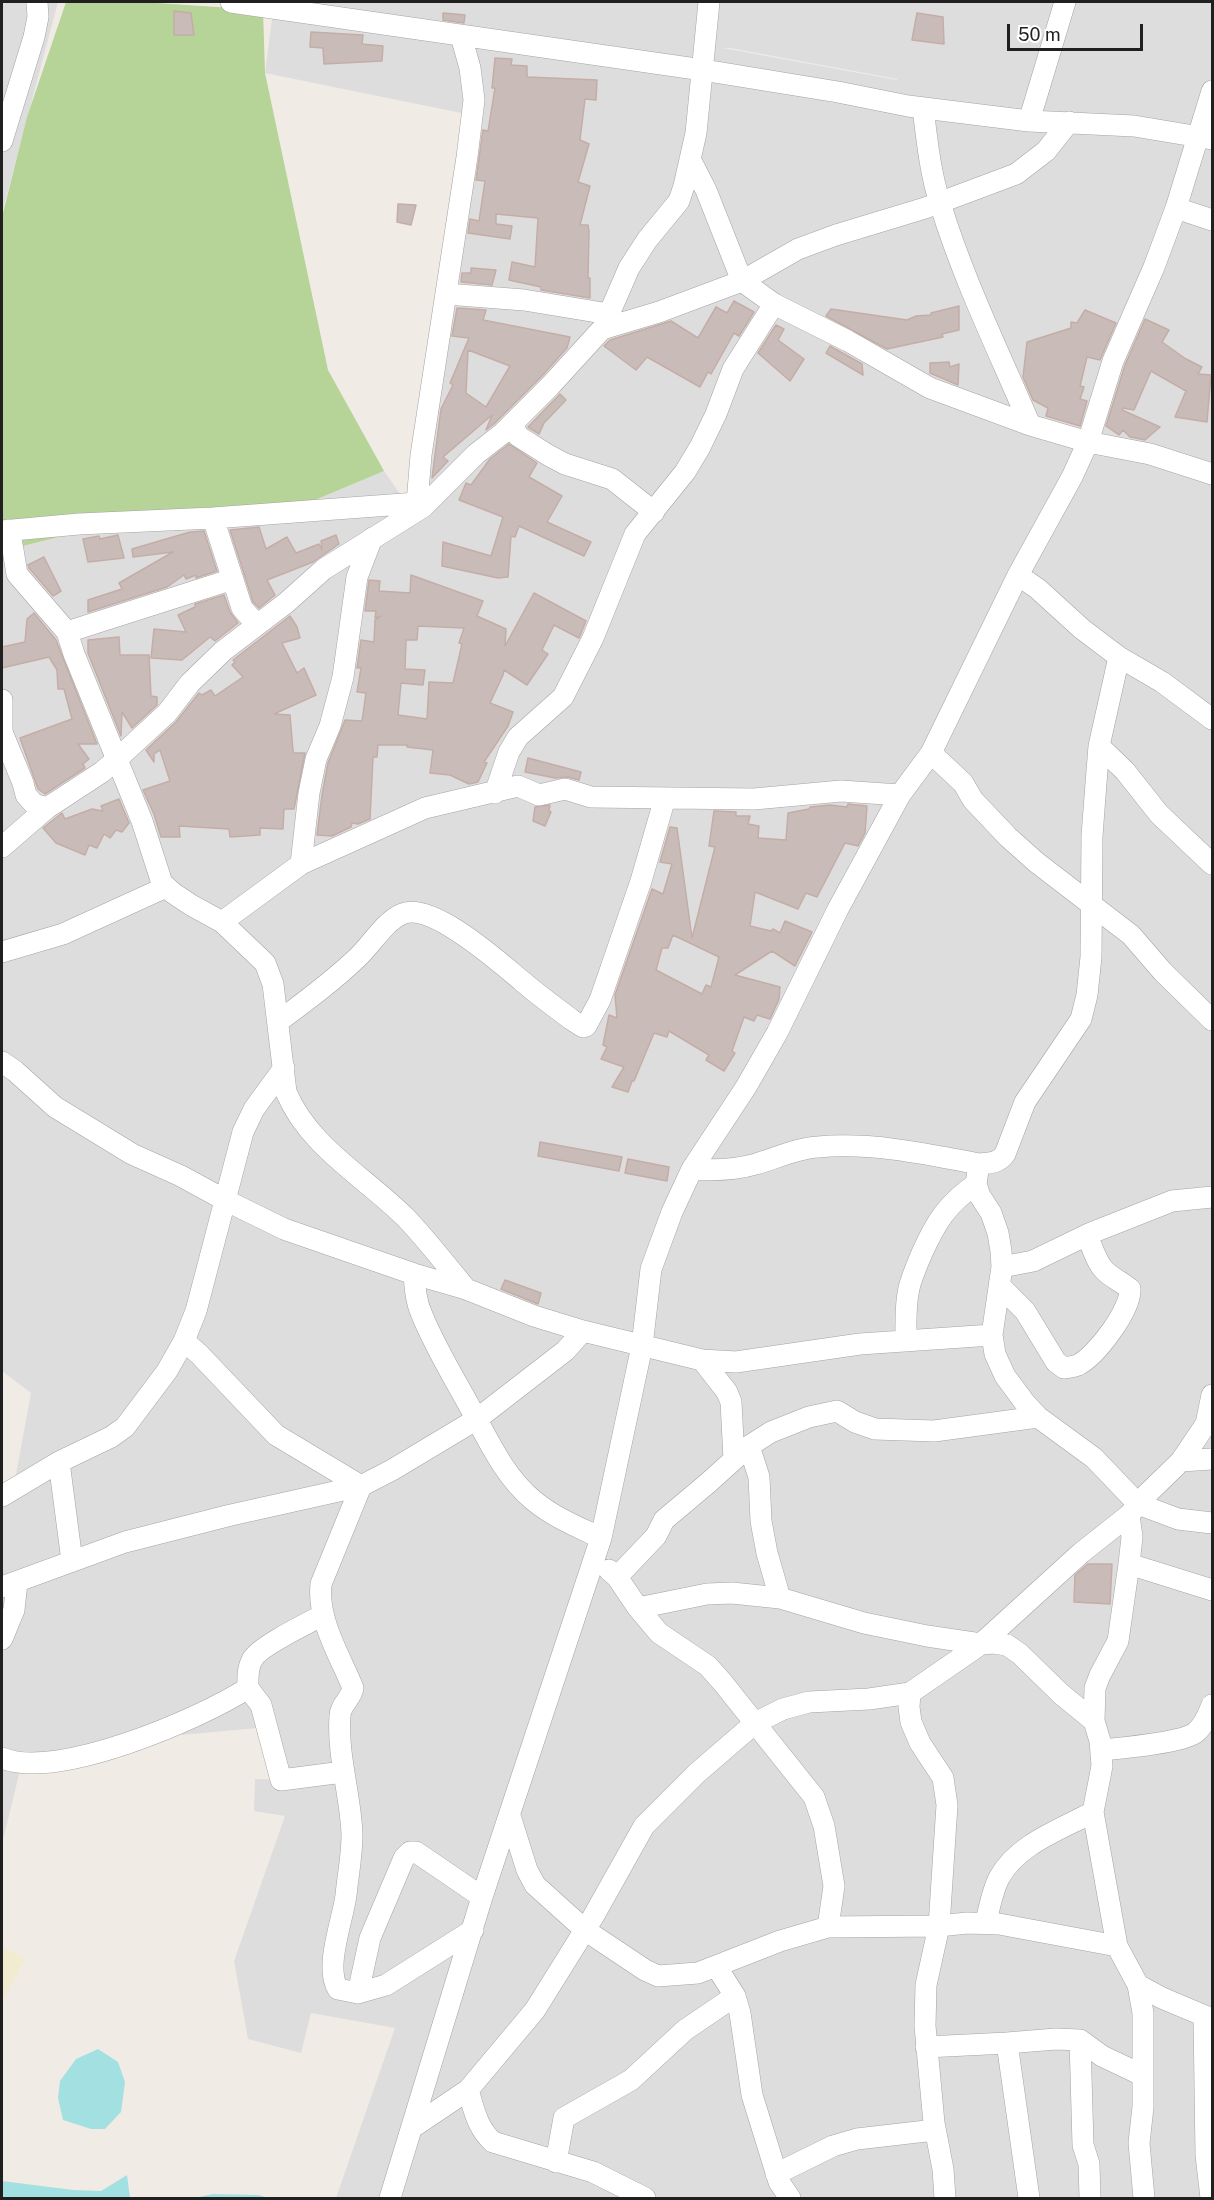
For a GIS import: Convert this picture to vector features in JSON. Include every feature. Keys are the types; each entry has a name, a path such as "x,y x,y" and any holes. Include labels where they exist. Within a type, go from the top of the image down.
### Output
{"street":[{"path":"2,141 34,37 38,17 37,2"},
{"path":"231,2 269,4 461,36 703,70 923,108 1029,121 1134,126 1205,137"},
{"path":"2,847 48,808 116,760 167,713 190,683 223,651 286,603 324,569 420,505 512,424 550,386 605,322 629,268 647,240 679,201 696,133 709,2"},
{"path":"1029,121 1065,2"},
{"path":"420,505 421,455 474,100 470,68 461,36"},
{"path":"390,2199 482,1897 598,1548 642,1346 651,1269 672,1212 692,1169 746,1087 777,1033 838,909 900,795 931,753 1018,575 1057,507 1088,442 1113,361 1154,267 1205,137 1212,91"},
{"path":"923,108 928,154 939,202 974,293 1030,424"},
{"path":"446,294 524,300 605,322 659,312 742,281 798,249 1016,174 1046,151 1069,122"},
{"path":"690,159 706,190 742,281 774,304 848,341 930,388 1088,442 1150,454 1212,474"},
{"path":"1176,208 1212,220"},
{"path":"495,793 509,752 518,737 563,696 592,638 635,534 685,472 716,414 733,369 774,304"},
{"path":"512,424 518,436 548,455 566,464 612,479 654,512"},
{"path":"5,530 420,505"},
{"path":"213,518 242,608 257,624"},
{"path":"5,530 11,538 17,574 67,632 142,821 162,883 191,905 222,922 265,963 273,984 286,1092 291,1105 306,1128 405,1218 466,1289"},
{"path":"301,864 309,793 316,759 330,726 343,677 357,578 372,538"},
{"path":"1018,575 1119,657 1162,682 1212,719"},
{"path":"67,632 233,579"},
{"path":"906,1340 908,1290 931,1234 946,1208 977,1174 1005,1154 1025,1102 1081,1019 1087,995 1091,957 1092,836 1099,747 1119,657"},
{"path":"2,700 2,732 26,795 34,804 48,808"},
{"path":"1099,747 1125,771 1159,814 1212,864"},
{"path":"931,753 963,783 973,800 1008,837 1036,862 1131,934 1163,972 1212,1020"},
{"path":"222,922 301,864 425,808 518,786 539,795 565,789 591,797 754,799 841,791 900,795"},
{"path":"279,1021 315,995 358,958 391,921 409,912 418,912 444,923 471,940 572,1020 579,1025 586,1026 600,1000 641,880 664,798"},
{"path":"2,952 63,934 166,887"},
{"path":"2,1062 64,1113 132,1154 181,1176 284,1229 414,1274 466,1289 534,1316 583,1330 702,1360 736,1362 860,1344 993,1335"},
{"path":"2,1496 59,1462 111,1437 124,1427 167,1371 184,1341 196,1311 243,1132 254,1109 284,1068"},
{"path":"692,1169 724,1171 816,1147 855,1145 977,1174"},
{"path":"977,1174 998,1233 1000,1276 993,1335 995,1354 1005,1376 1024,1403 1038,1417 1094,1458 1133,1509 1129,1564 1118,1641 1095,1688 1094,1721 1101,1750 1102,1766 1093,1812 1118,1946 1138,1985 1143,2013 1143,2107 1139,2143 1144,2199"},
{"path":"1000,1276 1087,1235 1172,1201 1212,1197"},
{"path":"1000,1276 1025,1311 1056,1362 1064,1368 1076,1367 1087,1359 1108,1335 1125,1307 1130,1293 1127,1286 1106,1273 1100,1266 1087,1235"},
{"path":"414,1274 422,1314 446,1365 496,1456 520,1488 598,1548 638,1608 659,1633 708,1666 814,1797 824,1826 834,1886 828,1928"},
{"path":"2,1639 14,1610 9,1584 125,1542 163,1531 361,1486 393,1470 477,1419 565,1351 583,1330"},
{"path":"184,1341 276,1435 361,1486"},
{"path":"702,1360 727,1392 741,1453 759,1477 761,1521 767,1553 780,1598"},
{"path":"412,2127 468,2090 535,2010 585,1930 644,1826 697,1773 755,1723 783,1709 809,1702 869,1699 910,1693 981,1644 1133,1509 1181,1461 1206,1424 1212,1395"},
{"path":"617,1577 656,1536 664,1520 741,1453 789,1424 832,1411 837,1411 855,1422 875,1429 934,1431 1038,1417"},
{"path":"1181,1461 1212,1459"},
{"path":"59,1462 72,1561"},
{"path":"361,1486 321,1584 320,1595 323,1615 353,1688 343,1705 340,1716 343,1772 352,1841 345,1903 332,1977 338,1989 358,1993 386,1985 473,1930"},
{"path":"1133,1509 1189,1521 1212,1523"},
{"path":"1129,1564 1212,1590"},
{"path":"638,1608 707,1594 732,1593 780,1598 864,1623 927,1636 981,1644 1007,1645 1094,1721"},
{"path":"323,1615 281,1638 252,1658 248,1669 248,1688 261,1705 281,1780 343,1772"},
{"path":"2,1758 22,1763 84,1757 180,1724 248,1688"},
{"path":"910,1693 911,1722 920,1743 943,1778 945,1785 946,1831 939,1926 926,1985 926,2047 945,2199"},
{"path":"1101,1750 1149,1744 1193,1734 1202,1727 1212,1705"},
{"path":"986,1923 995,1887 1012,1861 1035,1842 1093,1812"},
{"path":"510,1816 527,1870 535,1885 585,1930 645,1970 658,1976 698,1973 780,1941 828,1928 986,1923 1118,1946"},
{"path":"358,1993 370,1938 405,1858 410,1852 416,1852 482,1897"},
{"path":"716,1966 735,1996 740,2013 752,2095 776,2174 790,2199"},
{"path":"1138,1985 1208,2018 1206,2155 1211,2199"},
{"path":"556,2162 564,2118 632,2080 685,2030 735,1996"},
{"path":"926,2047 1056,2038 1080,2040 1102,2055 1142,2075"},
{"path":"1080,2040 1083,2145 1089,2164 1090,2199"},
{"path":"1007,2043 1029,2199"},
{"path":"468,2090 477,2121 485,2135 493,2142 593,2172 645,2199"},
{"path":"776,2174 833,2146 857,2139 935,2130"}],"shaded area":[{"path":"2,2 58,2 2,213"},
{"path":"270,2 1212,2 1212,2198 336,2198 395,2028 311,2013 301,2053 248,2039 234,1961 285,1816 254,1811 255,1779 281,1780 268,1727 182,1735 180,1724 21,1766 2,1840 2,1504 12,1496 31,1393 2,1371 2,547 8,550 107,525 277,516 384,471 412,511 476,116 265,73 274,3","holes":["723,48 897,79 897,80"]},
{"path":"2,1947 26,1958 2,2003"}],"green space":[{"path":"66,2 141,2 263,10 265,73 328,370 384,471 277,516 107,525 7,550 2,547 2,217 27,117"}],"water":[{"path":"98,2049 118,2062 125,2082 121,2112 105,2129 91,2129 63,2120 58,2098 60,2081 76,2059"},
{"path":"127,2175 130,2198 2,2198 2,2181 73,2190 101,2191"},
{"path":"213,2194 258,2195 269,2198 194,2198"}],"building":[{"path":"174,11 191,13 194,35 174,35"},
{"path":"443,13 465,15 464,23 443,20"},
{"path":"917,13 943,17 944,44 912,40"},
{"path":"311,32 363,35 362,44 383,46 382,61 324,64 323,48 310,47"},
{"path":"495,58 512,59 511,65 527,66 527,77 597,80 596,100 585,99 580,140 589,144 578,182 590,186 580,225 588,225 589,231 590,298 541,290 541,287 509,280 512,262 535,267 538,218 496,214 496,224 512,226 510,239 468,233 470,219 479,221 485,181 476,180 483,130 488,131 495,88 492,88"},
{"path":"398,204 416,205 411,225 397,222"},
{"path":"471,268 496,270 492,285 461,282 462,273 471,273"},
{"path":"734,301 754,312 739,336 734,333 711,374 708,372 700,387 647,357 636,370 604,346 610,340 671,321 698,338 716,307 727,313"},
{"path":"959,306 959,330 942,334 943,337 887,349 826,316 831,309 907,320"},
{"path":"457,308 486,310 483,320 570,337 567,348 541,377 495,423 486,430 492,415 443,457 448,461 432,478 441,409 453,385 450,383 469,338 452,336","holes":["468,350 510,366 486,407 466,393"]},
{"path":"1085,310 1116,323 1100,360 1087,357 1080,386 1084,387 1080,399 1087,401 1080,426 1046,416 1048,408 1033,400 1023,377 1027,342 1071,328 1071,322 1077,323"},
{"path":"1145,319 1169,330 1162,342 1202,367 1198,374 1211,375 1207,422 1175,417 1186,391 1151,371 1134,410 1123,408 1122,410 1160,427 1145,440 1130,437 1123,430 1119,435 1106,426 1125,365"},
{"path":"776,325 784,329 778,340 804,359 790,381 758,353"},
{"path":"830,346 862,364 863,375 826,353"},
{"path":"949,362 950,367 959,364 958,385 930,373 930,363"},
{"path":"560,394 566,400 544,423 539,434 528,427"},
{"path":"509,444 537,463 529,477 562,496 547,522 591,542 584,556 519,526 515,537 511,536 508,577 498,578 442,566 443,542 491,556 503,517 459,500 466,483 471,485 490,459"},
{"path":"259,527 266,549 287,537 296,553 319,544 322,550 321,541 336,535 339,544 313,562 267,580 275,595 259,608 253,602 230,530"},
{"path":"204,531 217,571 196,578 196,575 186,579 184,575 167,587 88,612 88,600 122,589 119,583 173,552 133,557 132,549 190,532"},
{"path":"118,535 124,558 88,562 83,539 99,536 100,539"},
{"path":"44,557 61,591 53,596 28,565"},
{"path":"411,575 483,601 477,616 506,629 505,646 534,593 586,621 579,638 554,625 542,650 548,654 527,685 504,670 490,703 513,712 508,726 484,762 487,763 478,782 469,784 450,775 430,773 433,750 407,747 407,745 378,745 377,757 373,757 370,819 358,824 352,823 351,827 332,836 317,835 328,763 345,720 362,721 366,693 357,692 361,668 357,668 361,640 374,642 375,620 381,616 375,618 376,611 365,611 369,580 380,581 379,591 410,593","holes":["418,626 464,628 459,643 462,644 453,683 429,682 427,719 398,715 401,683 423,685 425,670 405,669 406,640 417,640"]},
{"path":"224,595 230,612 238,623 215,641 210,637 182,660 151,658 154,629 186,632 178,615 195,607 195,604"},
{"path":"34,613 56,640 97,744 78,744 89,759 83,764 85,768 45,794 38,789 20,738 72,719 64,689 58,689 57,670 49,657 2,668 2,647 25,642 27,619"},
{"path":"290,616 297,627 300,638 282,643 297,673 304,668 316,695 274,714 290,715 293,751 294,753 305,753 294,809 284,809 283,829 260,828 260,835 230,837 229,829 179,826 180,837 161,837 143,790 170,781 160,750 154,754 154,762 146,750 176,722 199,693 202,695 211,690 215,696 243,677 232,665 235,662 233,660"},
{"path":"119,637 120,655 149,655 151,696 157,697 157,705 132,728 122,712 121,736 88,653 88,640"},
{"path":"528,758 581,772 579,780 525,772"},
{"path":"119,799 129,823 122,832 116,830 110,838 104,834 97,848 89,845 85,855 56,843 43,828 62,813 65,819 92,809 103,811 101,806"},
{"path":"848,804 867,806 865,833 858,846 845,843 817,897 806,893 798,909 755,892 750,926 771,931 773,929 780,933 785,921 812,932 795,966 772,951 735,975 780,987 779,999 770,1019 757,1015 754,1021 744,1017 732,1051 735,1053 724,1071 706,1060 709,1055 669,1031 667,1037 654,1033 628,1092 612,1087 624,1067 601,1059 607,1047 603,1045 609,1015 617,1018 615,995 652,889 663,894 672,864 660,862 670,827 677,828 692,938 715,847 709,846 714,811 736,812 736,816 750,816 748,824 759,826 758,838 786,840 788,813 810,807 830,805 847,807","holes":["673,935 719,957 711,987 706,985 702,994 656,970 662,948 668,948"]},
{"path":"550,805 549,811 551,812 545,826 533,821 535,807"},
{"path":"540,1142 622,1157 619,1171 538,1156"},
{"path":"628,1159 669,1167 667,1181 625,1173"},
{"path":"505,1280 541,1293 538,1304 501,1289"},
{"path":"1088,1564 1112,1564 1110,1604 1074,1602 1075,1575"}]}
